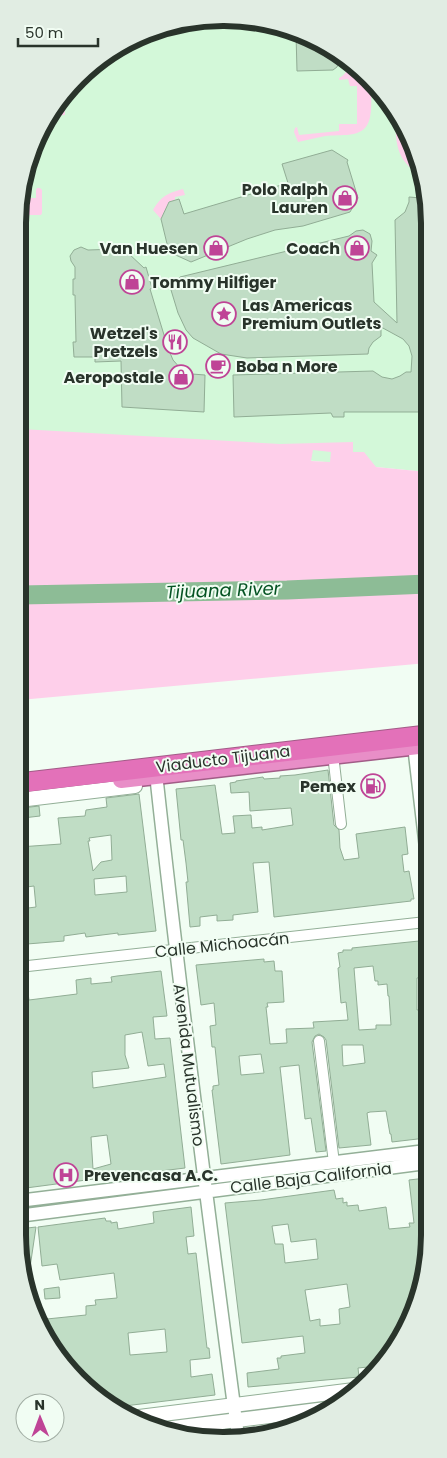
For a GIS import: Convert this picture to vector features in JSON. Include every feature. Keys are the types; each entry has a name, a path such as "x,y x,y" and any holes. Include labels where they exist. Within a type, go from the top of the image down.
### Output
{"highway":[{"path":"26,777 421,732"},
{"name":"Viaducto Tijuana","path":"26,782 421,736"},
{"path":"26,791 421,748"},
{"name":"Viaducto Tijuana","path":"26,787 421,748"}],"main road":[{"path":"26,799 334,763 421,748"},
{"path":"177,1426 342,1392"},
{"path":"148,1417 315,1409"}],"street":[{"path":"334,763 341,824"},
{"name":"Avenida Mutualismo","path":"157,783 203,1178 237,1431"},
{"name":"Calle Michoacán","path":"26,966 421,923"},
{"path":"319,1041 334,1163"},
{"name":"Calle Baja California","path":"26,1200 421,1152"},
{"name":"Calle Baja California","path":"26,1215 421,1164"}],"shaded area":[{"name":"Las Americas Premium Outlets","path":"224,26 262,30 299,41 333,59 354,75 372,93 388,114 406,148 414,172 419,198 421,224 421,471 26,432 26,224 30,185 41,148 59,114 75,93 93,75 114,59 148,41 185,30"},
{"path":"347,70 371,92 371,112 366,127 356,133 325,136 298,142 294,132 297,127 299,135 339,131 339,124 357,124 357,86 350,86 348,79 339,80"},
{"path":"65,106 65,115 58,115"},
{"path":"396,128 406,148 413,170 401,156 398,149"},
{"path":"40,188 42,190 42,213 41,215 27,215 28,198 36,198 36,190"},
{"path":"183,189 185,195 175,197 175,200 169,202 161,219 153,210 156,205 165,196"},
{"path":"26,429 280,444 353,442 353,452 364,452 376,467 421,471 421,664 26,699","holes":["313,450 331,452 330,462 311,461"]}],"building":[{"path":"296,40 339,63 333,70 297,71"},
{"path":"332,150 348,160 358,198 350,212 303,226 275,230 247,239 191,262 169,252 161,219 169,202 179,199 184,214 288,183 282,164"},
{"path":"409,197 419,198 421,224 421,412 344,412 344,417 333,417 331,413 234,417 233,375 373,371 382,377 392,379 406,372 411,372 412,356 409,346 403,339 381,327 381,336 373,342 368,354 247,358 221,354 193,338 186,330 178,313 171,290 175,282 180,277 349,236 356,231 363,230 370,234 372,241 371,251 377,255 372,263 374,302 397,323 395,220 405,212"},
{"path":"81,247 88,250 126,247 129,250 128,253 144,268 146,267 152,288 150,289 173,360 181,369 192,374 205,375 204,412 122,407 121,361 95,362 95,357 74,357 73,342 76,342 73,279 75,279 75,267 70,256 74,250"},
{"path":"328,770 334,825 339,830 340,848 344,860 359,858 356,834 405,827 408,854 402,855 404,872 409,871 414,899 411,899 411,901 274,917 269,862 253,863 258,912 233,915 233,920 217,921 217,915 200,917 200,926 190,927 186,882 188,882 183,840 181,840 176,789 215,785 222,834 235,833 233,816 251,815 252,828 262,827 262,830 293,825 291,808 250,811 249,792 231,793 230,783 263,777 264,779 280,778 280,776"},
{"path":"139,794 156,931 86,937 85,933 64,936 64,941 27,944 26,908 36,907 34,886 26,887 26,846 61,844 58,818 85,816 86,810 107,807 106,798","holes":["111,835 112,860 101,862 93,871 89,838","126,876 127,892 95,895 94,879"]},
{"path":"39,806 40,816 26,818 26,808"},
{"path":"419,941 421,977 417,978 417,1010 421,1010 421,1139 392,1142 386,1111 370,1112 367,1113 371,1145 339,1148 326,1040 319,1034 315,1036 312,1042 326,1151 316,1152 311,1118 305,1119 299,1065 280,1067 290,1155 221,1164 212,1090 213,1086 219,1085 215,1047 212,1047 210,1026 216,1025 214,1003 201,1005 196,965 264,959 264,962 274,961 275,971 282,971 284,1002 267,1003 270,1044 287,1043 286,1029 314,1028 313,1022 348,1020 346,1002 341,1003 338,953 343,952 343,950 352,950 352,948","holes":["373,966 375,981 378,981 378,985 387,984 391,1025 376,1025 376,1029 359,1030 354,968","342,1045 363,1045 365,1063 343,1066","261,1054 264,1073 241,1075 239,1056"]},
{"path":"161,971 167,1016 153,1017 155,1039 170,1038 185,1168 112,1177 93,1176 94,1179 26,1188 26,987 29,1000 77,994 76,980 91,978 91,984 112,982 111,977","holes":["142,1032 148,1066 164,1064 166,1077 93,1088 92,1072 129,1068 125,1055 125,1035","107,1135 111,1164 93,1169 91,1137"]},
{"path":"421,1179 421,1235 414,1286 400,1322 388,1344 370,1367 358,1368 359,1377 248,1387 247,1373 279,1369 277,1358 305,1353 303,1336 242,1343 225,1203 334,1190 336,1199 343,1198 343,1203 347,1202 347,1206 358,1205 359,1211 386,1207 389,1229 410,1227 409,1223 414,1223 409,1180","holes":["288,1224 291,1242 316,1239 318,1259 285,1263 283,1244 275,1244 272,1226","347,1284 350,1307 339,1309 340,1324 320,1326 320,1319 310,1321 305,1290"]},
{"path":"191,1207 194,1236 186,1237 188,1254 196,1253 207,1348 209,1348 210,1358 190,1360 191,1377 212,1374 215,1395 126,1406 103,1391 75,1365 59,1344 46,1319 86,1315 86,1306 96,1305 95,1300 117,1298 114,1273 60,1280 57,1264 42,1266 38,1227 105,1218 106,1221 111,1221 111,1223 117,1222 118,1229 154,1223 153,1212","holes":["165,1329 167,1352 130,1355 128,1333"]},
{"path":"36,1227 30,1270 28,1260 26,1228"},
{"path":"59,1287 60,1298 45,1299 44,1289"}],"waterway":[{"name":"Tijuana River","path":"26,595 287,590 421,584"}],"place":[{"name":"Polo Ralph Lauren","path":"345,198"},
{"name":"Van Huesen","path":"216,248"},
{"name":"Coach","path":"357,248"},
{"name":"Tommy Hilfiger","path":"132,282"},
{"name":"Las Americas Premium Outlets","path":"224,314"},
{"name":"Wetzel's Pretzels","path":"175,342"},
{"name":"Boba n More","path":"218,366"},
{"name":"Aeropostale","path":"181,377"},
{"name":"Pemex","path":"373,786"},
{"name":"Prevencasa A.C.","path":"66,1175"}]}
